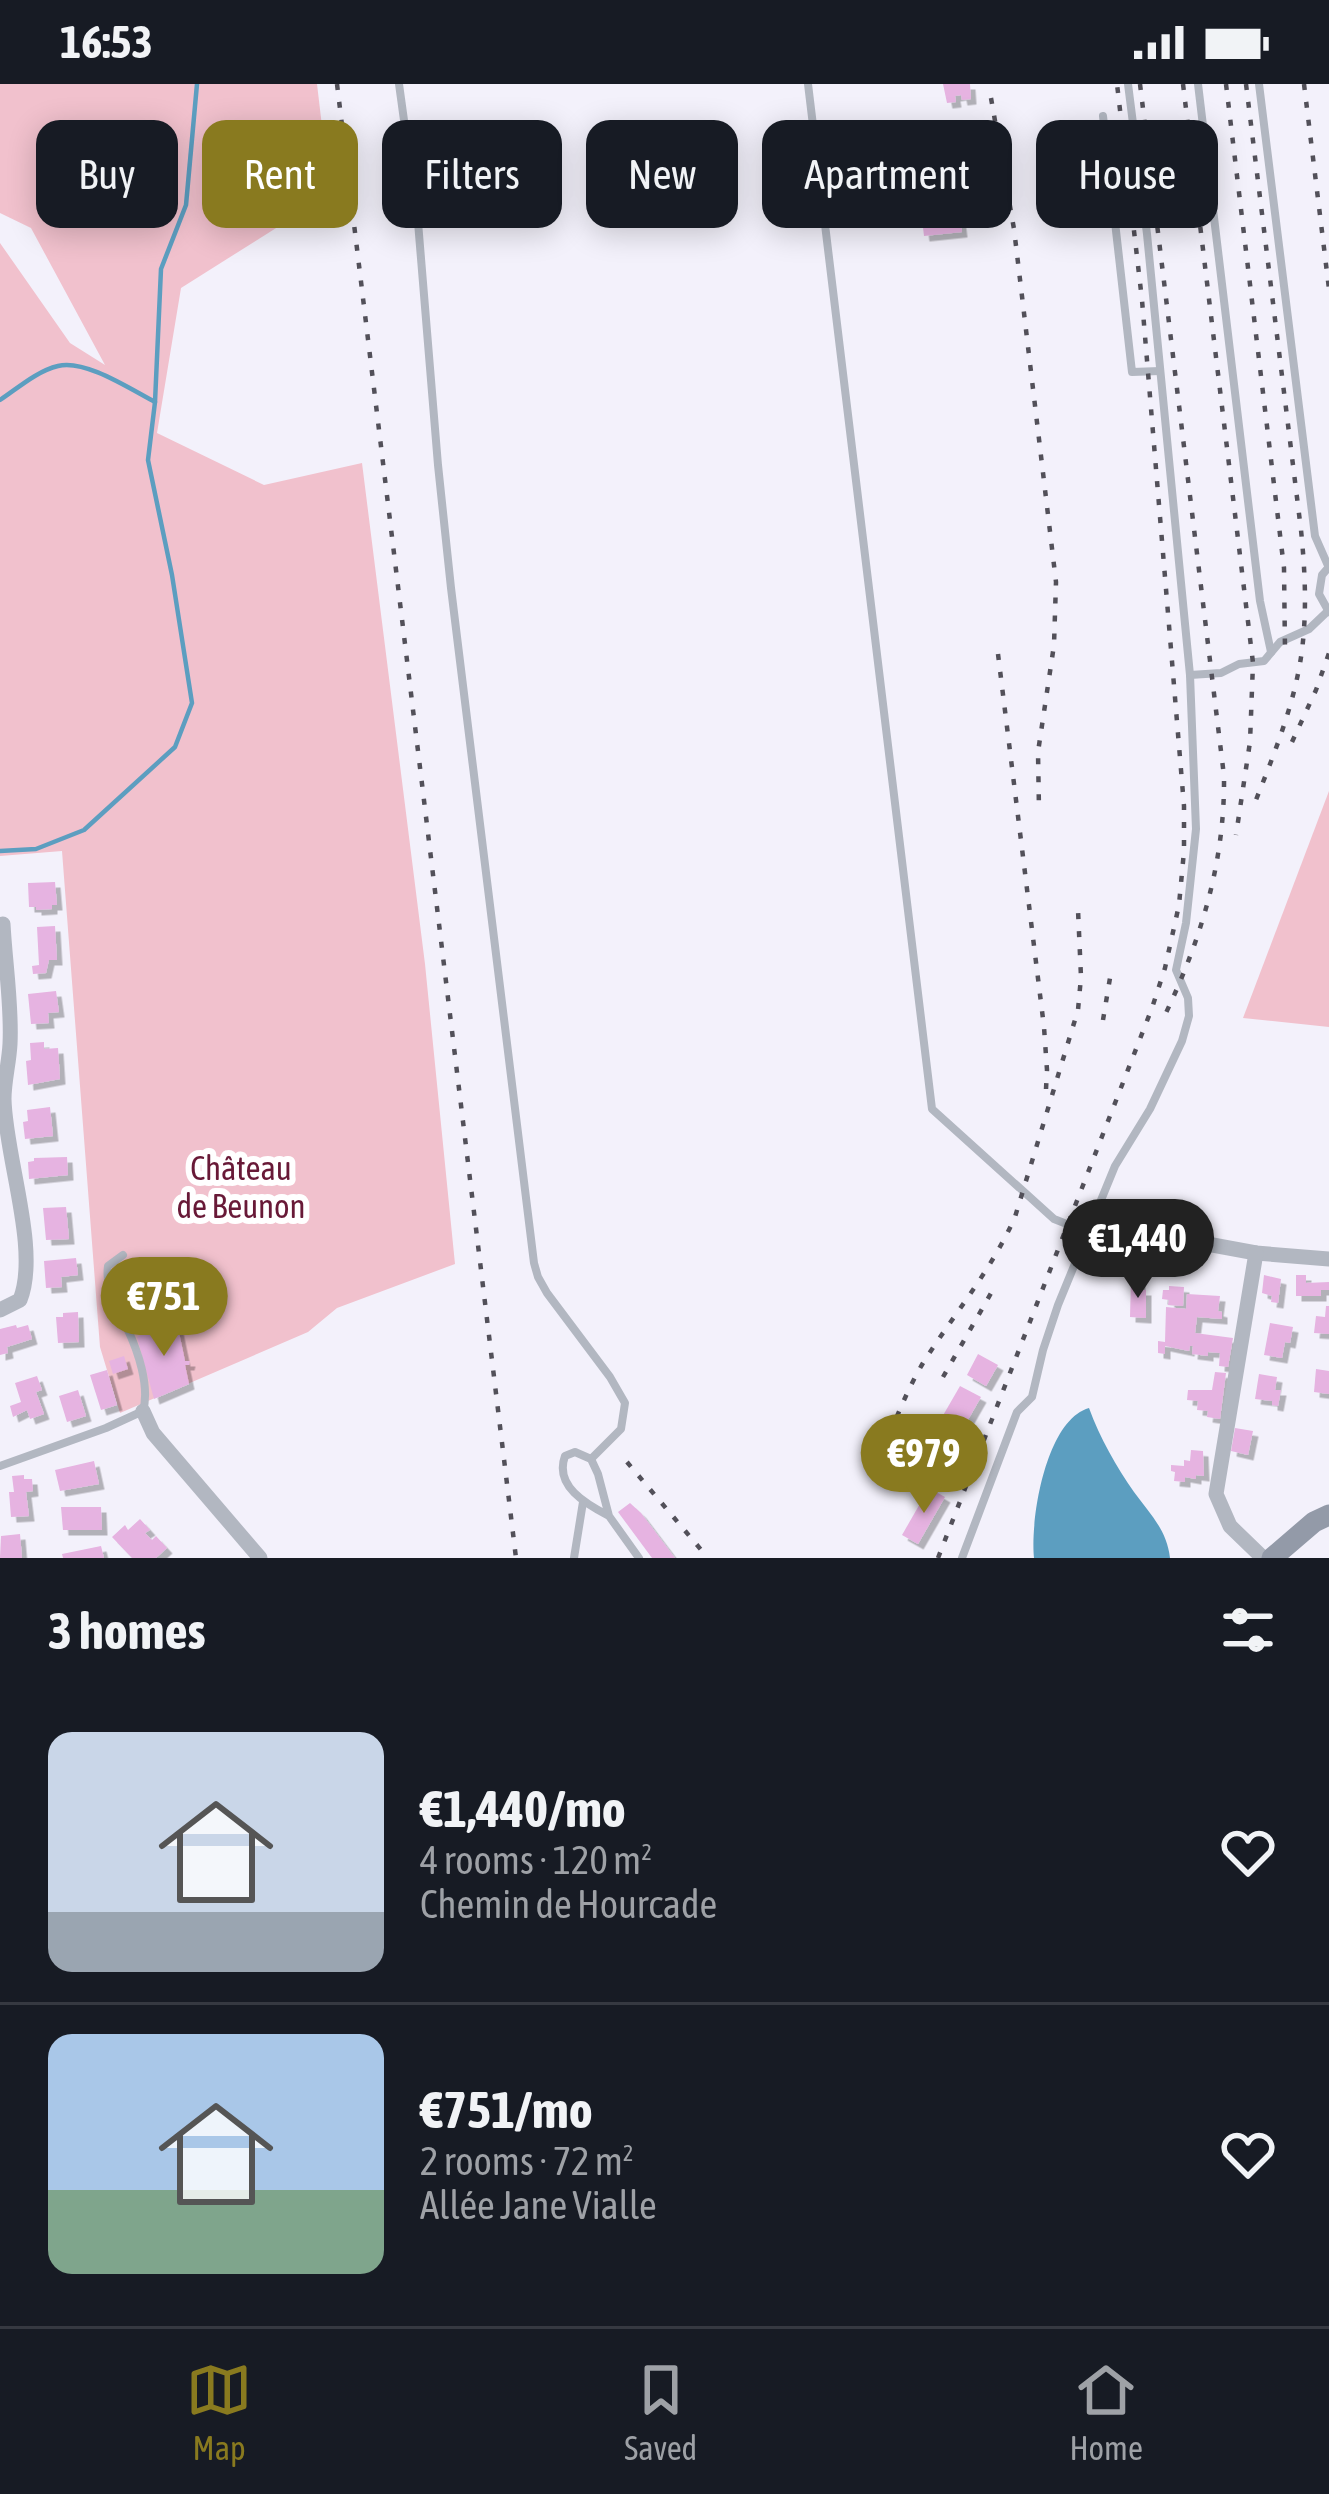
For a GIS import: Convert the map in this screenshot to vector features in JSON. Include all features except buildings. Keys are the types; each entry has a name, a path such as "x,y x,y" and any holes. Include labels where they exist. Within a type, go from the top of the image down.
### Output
{"street":[{"path":"0,1310 20,1300 24,1290 20,1200 8,1151 4,1096 10,1043 3,924"},
{"path":"1153,1234 1256,1253 1329,1259"},
{"path":"1256,1253 1216,1494 1230,1526 1268,1558 1329,1515"},
{"path":"143,1411 153,1433 260,1558"}],"lane":[{"path":"399,84 418,222 451,588 534,1263 548,1293 625,1403 621,1429 591,1459"},
{"path":"808,84 932,1109 1054,1219 1087,1232"},
{"path":"962,1558 1017,1412 1032,1397 1043,1350 1087,1232 1115,1166 1150,1109 1190,1016 1176,970 1196,829 1190,675 1128,84"},
{"path":"1198,84 1260,601 1271,652"},
{"path":"1190,675 1259,663 1286,638 1309,629 1328,612 1318,594 1329,567 1315,536 1259,84"},
{"path":"1103,116 1132,372 1160,370"},
{"path":"0,1466 143,1411 144,1379 106,1279 108,1266 123,1256"},
{"path":"609,1516 583,1502 566,1482 561,1466 565,1456 575,1452 591,1459 609,1516 639,1558"},
{"path":"574,1558 583,1502"}],"green space":[{"name":"Château de Beunon","path":"0,84 317,84 321,120 202,120 202,228 276,228 181,288 157,433 264,485 362,463 425,964 455,1264 337,1308 308,1332 120,1413 100,1347 62,851 0,856 0,243 70,343 105,365 31,228 0,213"},
{"path":"1329,791 1329,1027 1243,1018"}],"water":[{"path":"1089,1408 1115,1462 1162,1531 1170,1558 1034,1558 1038,1497 1052,1450 1074,1416"}],"waterway":[{"path":"0,400 43,372 69,365 107,376 155,402 161,269 186,205 197,84"},
{"path":"0,851 36,849 84,830 175,747 192,703 148,460 155,402"}],"railway":[{"path":"337,84 516,1558"},
{"path":"938,1558 1152,1008 1179,905 1184,806 1142,300 1117,84"},
{"path":"1140,84 1224,776 1220,839 1208,900 1164,1017"},
{"path":"1183,84 1253,663 1250,742 1236,835"},
{"path":"1226,84 1284,568 1285,650"},
{"path":"1246,84 1305,590 1294,691 1252,810"},
{"path":"1304,84 1329,289"},
{"path":"991,98 1014,229 1056,582 1054,645 1038,752 1039,810"},
{"path":"1292,742 1329,653"},
{"path":"998,654 1044,1027 1046,1089"},
{"path":"883,1450 923,1363 984,1274 1015,1217 1078,1010 1078,910"},
{"path":"1103,1020 1110,978"},
{"path":"943,1377 994,1288"},
{"path":"627,1462 708,1558"}]}
